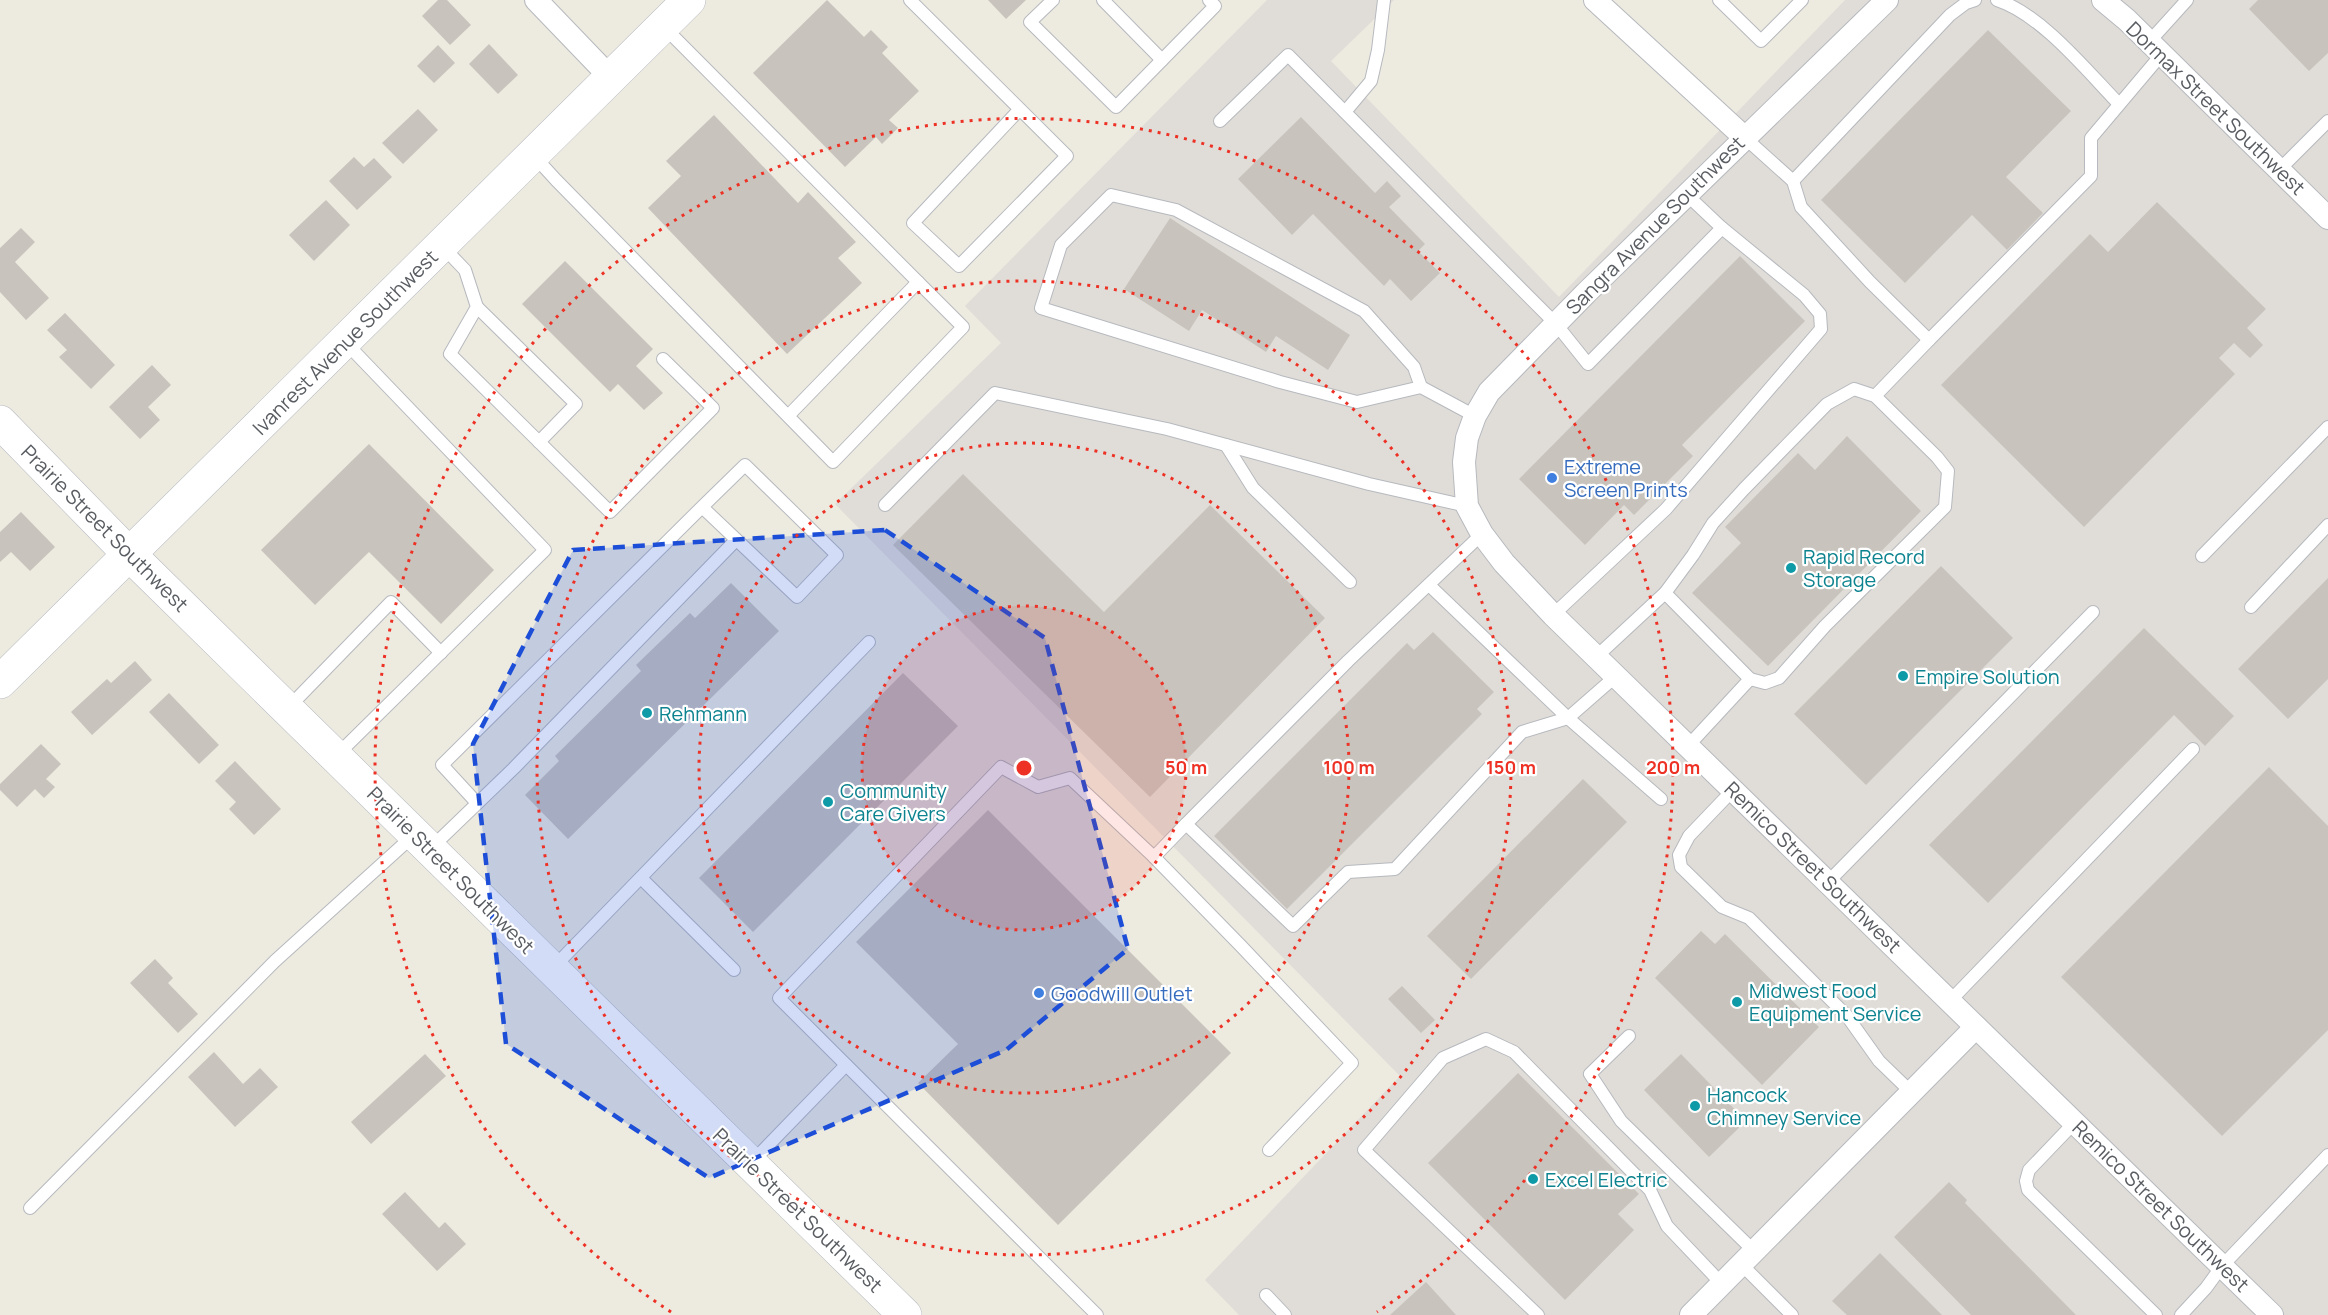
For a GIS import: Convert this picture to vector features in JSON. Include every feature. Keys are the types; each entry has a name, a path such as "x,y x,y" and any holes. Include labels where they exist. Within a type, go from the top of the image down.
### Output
{"street":[{"path":"536,0 611,78"},
{"name":"Ivanrest Avenue Southwest","path":"0,682 689,0"},
{"path":"1595,0 1744,137"},
{"name":"Sangra Avenue Southwest","path":"1464,474 1467,438 1475,416 1489,392 1686,194 1887,0"},
{"name":"Dormax Street Southwest","path":"2103,0 2328,218"},
{"name":"Prairie Street Southwest","path":"0,422 130,555 905,1315"},
{"name":"Remico Street Southwest","path":"1464,474 1467,506 1482,534 1504,563 1553,615 2272,1315"},
{"path":"1691,1315 1976,1027"}],"lane":[{"path":"910,0 1020,109 1067,156 959,266 913,223 1020,109"},
{"path":"1053,0 1030,22 1116,107 1215,6 1209,0"},
{"path":"1103,0 1162,60"},
{"path":"1345,112 1371,81 1378,50 1384,0"},
{"path":"1719,0 1761,41 1802,0"},
{"path":"1793,181 1950,15 1966,3 1975,0"},
{"path":"1997,0 2012,4 2047,30 2119,104"},
{"path":"1875,396 2091,176 2091,138 2119,104 2187,0"},
{"path":"534,155 833,462 963,327 663,26"},
{"path":"1220,121 1288,55 1556,324 1588,364 1722,228"},
{"path":"2279,170 2328,121"},
{"path":"1744,137 1793,181 1801,207 1870,282 1929,340"},
{"path":"1553,615 1666,509 1821,329 1820,314 1804,295 1722,228 1686,194"},
{"path":"1420,387 1414,367 1364,311 1176,210 1111,195 1061,245 1041,308 1280,382 1357,402 1420,387 1475,416"},
{"path":"442,246 465,270 477,307 576,404 539,442"},
{"path":"788,416 918,282"},
{"path":"477,307 450,354 610,512 713,408 663,359"},
{"path":"336,756 545,550 345,342"},
{"path":"1596,657 1665,594 1713,523 1827,404 1854,389 1875,396 1937,457 1948,471 1945,507 1825,626 1779,678 1765,683 1750,679 1665,594"},
{"path":"885,505 995,393 1167,429 1369,484 1467,506"},
{"path":"2202,556 2328,426"},
{"path":"1226,445 1253,488 1350,582"},
{"path":"477,803 442,765 702,507 745,465 837,555 797,597 702,507"},
{"path":"2250,607 2328,525"},
{"path":"1154,857 1348,661 1482,534"},
{"path":"30,1208 275,961 422,842 477,803 514,768 736,540"},
{"path":"1429,585 1568,718 1661,799"},
{"path":"287,709 391,602 441,653"},
{"path":"1828,882 2093,612"},
{"path":"552,969 869,642"},
{"path":"1186,824 1293,926 1348,872 1395,869 1522,732 1568,718 1616,676"},
{"path":"1688,746 1750,679"},
{"path":"1950,1001 2193,749"},
{"path":"1097,1315 778,998 1001,767 1038,787 1070,778 1154,857 1352,1063 1269,1150"},
{"path":"1733,790 1689,836 1679,855 1681,867 1722,907 1749,918 1847,1016 1879,1061 1911,1092"},
{"path":"641,878 734,970"},
{"path":"1629,1036 1590,1074 1621,1121 1747,1258 1792,1315"},
{"path":"1538,1315 1364,1150 1443,1058 1486,1040 1514,1052 1650,1190 1667,1226 1722,1284"},
{"path":"750,1163 846,1065"},
{"path":"2075,1122 2029,1170 2026,1181 2028,1190 2156,1315"},
{"path":"2181,1315 2206,1288 2222,1266 2328,1155"},
{"path":"1266,1295 1285,1315"}],"highlighted area":[{"path":"885,530 1045,638 1128,949 1006,1050 709,1178 506,1044 473,744 573,550"}],"shaded area":[{"path":"1267,0 1394,0 1331,61 1559,297 1845,0 2328,0 2328,1315 1239,1315 1205,1280 1400,1076 835,504 1001,343 965,306"}],"building":[{"path":"438,0 447,0 471,25 450,45 422,16"},
{"path":"827,0 864,37 871,30 888,47 882,53 919,91 889,120 898,128 882,144 876,137 845,167 753,73"},
{"path":"988,0 1026,0 1006,19"},
{"path":"2258,0 2328,0 2328,53 2309,71 2249,9"},
{"path":"1988,30 2071,111 2006,177 2043,213 2007,250 1972,215 1905,283 1821,200"},
{"path":"489,44 518,75 498,94 469,64"},
{"path":"438,45 455,63 434,83 417,66"},
{"path":"418,109 438,130 403,164 382,143"},
{"path":"714,115 798,203 808,192 856,242 838,258 862,283 787,354 648,208 681,176 666,161"},
{"path":"1301,117 1375,193 1387,181 1401,196 1389,207 1425,244 1418,251 1440,273 1411,301 1390,279 1384,286 1313,214 1292,235 1238,179"},
{"path":"354,157 364,167 374,158 392,177 357,210 329,181"},
{"path":"326,200 350,225 314,261 289,235"},
{"path":"2157,202 2266,309 2247,328 2263,345 2250,358 2234,343 2219,358 2235,374 2084,527 1941,385 2090,234 2108,252"},
{"path":"1170,218 1350,335 1328,370 1276,336 1266,352 1202,310 1189,331 1124,289"},
{"path":"21,228 35,242 15,262 49,298 26,320 0,292 0,248"},
{"path":"1740,256 1805,321 1682,445 1693,456 1634,515 1624,505 1585,545 1519,479"},
{"path":"565,261 653,349 636,366 663,393 644,410 618,384 610,392 522,304"},
{"path":"65,313 115,365 91,389 59,357 67,350 47,330"},
{"path":"152,365 171,385 148,407 160,420 140,439 109,407"},
{"name":"Rapid Record Storage","path":"1847,436 1921,511 1768,666 1692,593 1741,543 1725,527 1798,453 1815,470"},
{"path":"369,444 494,570 441,624 369,552 315,605 261,550"},
{"path":"963,474 1104,612 1210,505 1325,618 1150,797 893,545"},
{"path":"21,512 55,547 30,571 11,552 0,562 0,532"},
{"name":"Empire Solution","path":"1941,566 2013,638 1866,785 1794,714"},
{"path":"2328,578 2328,679 2288,719 2238,669"},
{"name":"Rehmann","path":"731,583 779,631 568,839 525,795 559,761 555,756 641,671 636,665 690,613 695,618"},
{"path":"2144,628 2234,716 2205,746 2174,715 1988,903 1929,845"},
{"path":"1433,632 1494,692 1477,709 1482,714 1287,909 1214,836 1407,643 1414,650"},
{"path":"135,661 152,680 92,735 71,712 107,679 111,683"},
{"name":"Community Care Givers","path":"903,673 958,726 753,932 699,878"},
{"path":"169,693 219,745 199,764 149,712"},
{"path":"41,744 61,764 46,779 55,787 44,798 35,789 17,807 0,790 0,784"},
{"path":"235,761 281,809 254,835 229,809 236,802 215,781"},
{"path":"2269,767 2328,826 2328,1030 2222,1136 2061,977"},
{"path":"1583,779 1627,822 1471,979 1427,936"},
{"name":"Goodwill Outlet","path":"988,810 1231,1053 1058,1225 918,1083 958,1044 856,942"},
{"name":"Midwest Food Equipment Service","path":"1701,931 1715,944 1725,934 1819,1027 1762,1085 1655,978"},
{"path":"155,959 173,978 168,983 198,1014 178,1033 130,983"},
{"path":"1402,986 1435,1020 1421,1033 1388,999"},
{"path":"214,1052 243,1084 260,1068 278,1087 235,1127 188,1077"},
{"path":"425,1054 446,1076 371,1144 351,1122"},
{"name":"Hancock Chimney Service","path":"1681,1054 1746,1121 1709,1157 1644,1090"},
{"name":"Excel Electric","path":"1518,1073 1639,1194 1618,1214 1634,1230 1565,1300 1428,1163"},
{"path":"1949,1182 1967,1200 1965,1203 2076,1315 1971,1315 1894,1237"},
{"path":"405,1192 439,1228 445,1222 466,1244 437,1271 382,1214"},
{"path":"1880,1253 1942,1315 1847,1315 1832,1301"},
{"path":"1426,1282 1456,1315 1390,1315"}],"place":[{"name":"Extreme Screen Prints","path":"1552,478"},
{"name":"Rapid Record Storage","path":"1791,568"},
{"name":"Empire Solution","path":"1903,676"},
{"name":"Rehmann","path":"647,713"},
{"name":"Community Care Givers","path":"828,802"},
{"name":"Goodwill Outlet","path":"1039,993"},
{"name":"Midwest Food Equipment Service","path":"1737,1002"},
{"name":"Hancock Chimney Service","path":"1695,1106"},
{"name":"Excel Electric","path":"1533,1179"}]}
